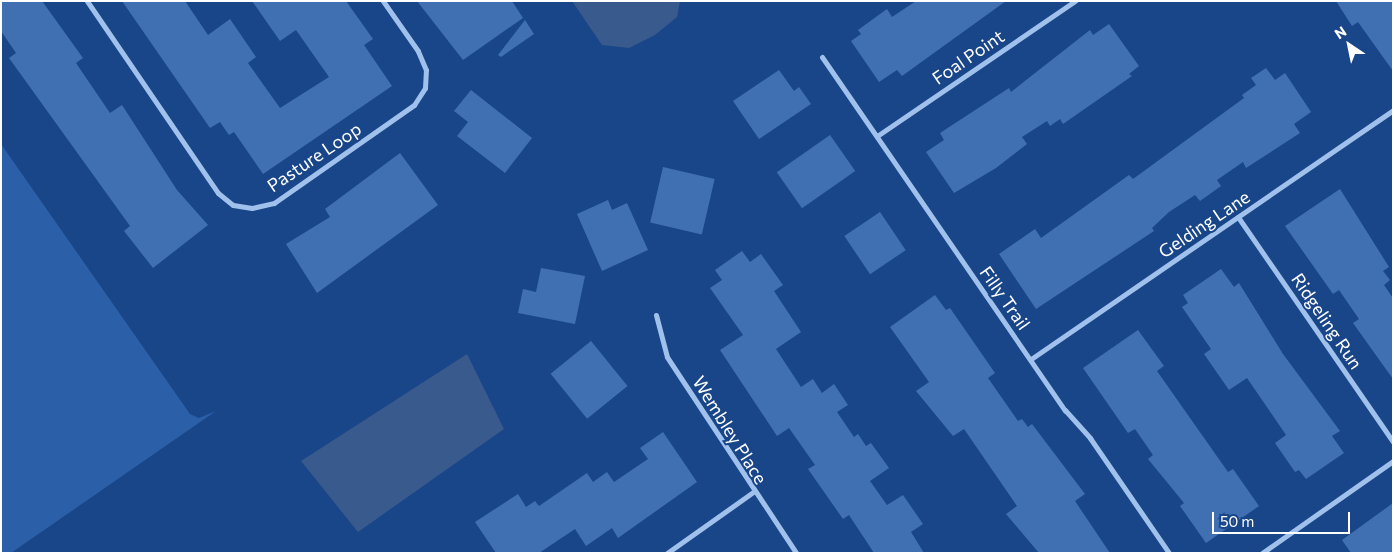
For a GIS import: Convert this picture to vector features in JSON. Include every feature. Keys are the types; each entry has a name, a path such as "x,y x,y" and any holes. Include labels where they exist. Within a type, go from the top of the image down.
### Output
{"street":[{"name":"Pasture Loop","path":"87,1 218,193 233,205 252,208 274,203 414,105 422,94 426,70 383,1"},
{"name":"Foal Point","path":"877,136 1075,1"},
{"name":"Filly Trail","path":"822,57 1031,359 1169,553"},
{"name":"Gelding Lane","path":"1031,359 1393,110"},
{"name":"Ridgeling Run","path":"1238,217 1393,442"},
{"name":"Wembley Place","path":"656,315 667,357 753,492 796,553"},
{"path":"1262,553 1393,461"},
{"path":"667,553 753,492"}],"shaded area":[{"path":"572,1 680,1 677,17 655,35 629,48 602,45"},
{"path":"1,144 190,414 199,418 216,411 11,553 1,553"},
{"path":"467,354 504,429 358,532 301,461"}],"building":[{"path":"1,1 42,1 83,58 76,63 110,113 122,105 177,190 208,225 153,268 124,231 130,226 9,58 16,53 1,31"},
{"path":"122,1 185,1 208,35 230,19 256,57 248,63 280,108 329,77 296,30 280,41 252,1 346,1 373,39 364,45 392,86 263,174 234,132 229,135 220,122 210,128"},
{"path":"417,1 512,1 523,18 463,60"},
{"path":"916,1 1006,1 902,76 897,70 879,82 851,41 861,34 858,30 887,9 892,17"},
{"path":"1336,1 1393,1 1393,71 1358,22 1352,26"},
{"path":"525,20 534,34 501,57 498,55"},
{"path":"1109,24 1139,66 1129,74 1132,76 1063,124 1060,119 1050,126 1047,121 1022,137 1027,144 996,168 954,193 926,152 944,140 940,133 1009,88 1011,92 1090,30 1093,35"},
{"path":"1266,68 1275,80 1285,73 1311,112 1294,124 1300,133 1246,168 1243,162 1217,180 1221,186 1200,201 1195,195 1169,212 1152,228 1154,231 1036,309 999,254 1035,229 1041,238 1129,175 1133,179 1244,98 1242,95 1256,85 1251,78"},
{"path":"779,70 794,91 799,87 811,104 759,139 733,101"},
{"path":"471,90 532,138 505,173 457,136 468,122 454,111"},
{"path":"830,135 855,171 802,208 777,172"},
{"path":"400,153 438,205 317,293 286,244 330,217 325,209"},
{"path":"663,167 715,179 702,234 650,223"},
{"path":"1340,189 1389,267 1383,271 1390,280 1384,285 1393,298 1393,379 1353,323 1359,319 1339,290 1333,294 1285,226"},
{"path":"608,200 612,210 627,203 648,250 602,271 577,214"},
{"path":"880,212 906,250 870,274 844,236"},
{"path":"742,251 750,262 761,254 783,285 774,291 801,332 776,349 801,387 813,379 822,393 834,384 848,405 837,412 854,437 858,434 866,446 871,443 889,468 870,481 887,505 903,495 923,524 911,532 924,553 874,553 849,515 843,519 808,469 815,465 789,428 777,436 720,350 743,335 710,288 722,280 715,270"},
{"path":"541,268 585,276 575,324 518,313 523,289 536,292"},
{"path":"1221,269 1234,287 1239,283 1283,354 1340,431 1332,436 1344,453 1306,479 1299,470 1295,472 1275,443 1286,435 1247,378 1229,390 1204,354 1211,349 1182,307 1188,303 1183,295"},
{"path":"935,295 946,310 950,308 995,373 988,378 1018,421 1022,419 1028,427 1032,424 1085,494 1075,501 1110,553 1039,553 1006,514 1017,506 964,429 953,436 916,391 929,382 890,327"},
{"path":"1138,330 1164,366 1157,371 1228,472 1233,469 1259,506 1206,543 1180,506 1184,503 1148,459 1153,455 1135,429 1128,433 1083,368"},
{"path":"591,341 628,386 587,419 551,374"},
{"path":"663,432 697,482 618,538 612,528 586,546 575,529 539,553 496,553 475,522 518,494 526,507 535,501 539,506 587,473 593,482 607,472 614,482 648,459 640,448"},
{"path":"1393,503 1393,553 1351,553 1342,540"}]}
